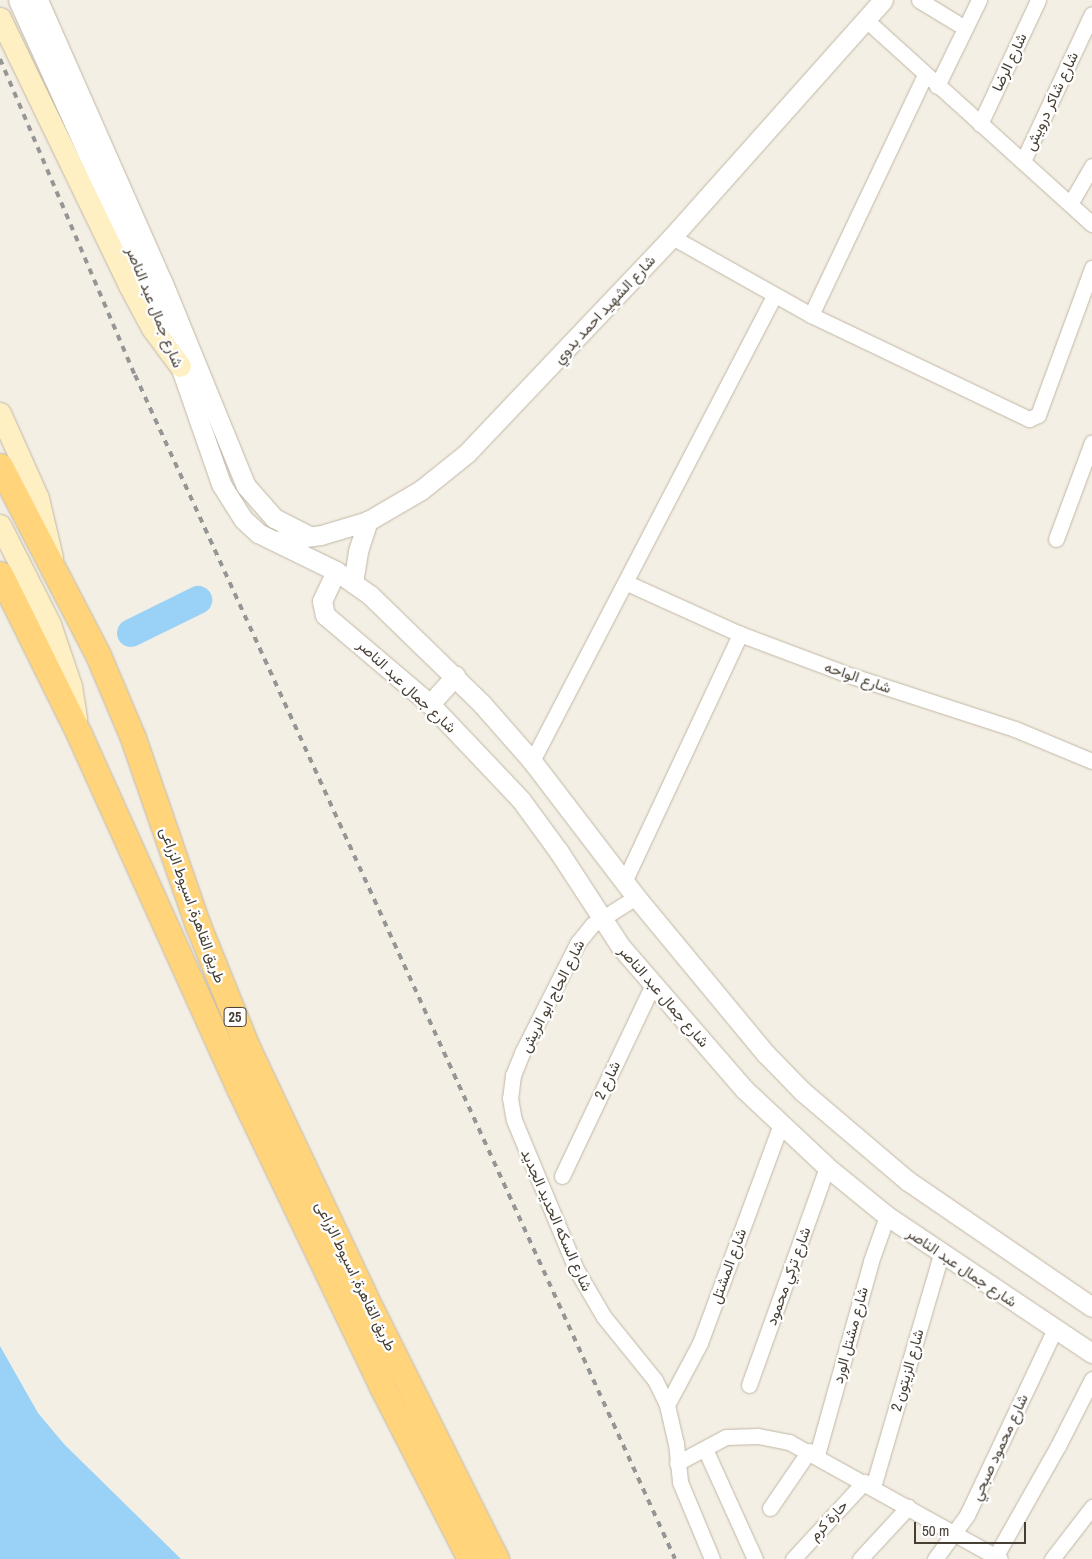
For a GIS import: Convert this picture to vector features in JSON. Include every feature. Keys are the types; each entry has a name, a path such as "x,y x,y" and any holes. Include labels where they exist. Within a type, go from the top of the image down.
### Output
{"highway":[{"name":"طريق القاهرة, اسيوط الزراعى","path":"0,466 54,565 98,655 133,738 197,923 248,1049 372,1311 496,1559"},
{"name":"طريق القاهرة, اسيوط الزراعى","path":"0,574 79,734 242,1094 381,1385 470,1559"}],"main road":[{"path":"1,21 128,285 152,328 180,366"},
{"path":"0,412 38,498 54,565"},
{"path":"0,525 56,639 71,686 79,734"}],"street":[{"name":"شارع جمال عبد الناصر","path":"18,0 131,249 180,366 230,503 242,519 273,541 336,571 354,583 375,599 455,676 532,761 636,897 766,1054 803,1092 908,1180 1092,1307"},
{"name":"شارع جمال عبد الناصر","path":"38,0 163,283 246,486 274,518 310,536"},
{"name":"شارع الشهيد احمد بدوي","path":"273,541 310,536 368,521 421,490 467,453 672,237 883,0"},
{"path":"918,0 965,28"},
{"path":"938,86 979,0"},
{"name":"شارع الرضا","path":"980,124 1038,0"},
{"name":"شارع شاكر درويش","path":"1022,161 1092,14"},
{"path":"865,19 1092,224"},
{"path":"811,315 925,75"},
{"path":"1070,204 1092,166"},
{"path":"672,237 774,296 811,315 1032,419 1038,415 1092,268"},
{"path":"532,761 628,583 774,296"},
{"path":"1056,539 1092,442"},
{"path":"354,583 358,551 368,521"},
{"name":"شارع جمال عبد الناصر","path":"336,571 322,601 323,612 430,704 521,800 559,852 601,920 653,984 744,1089 827,1167 887,1216 941,1254 1092,1353"},
{"name":"شارع الواحه","path":"628,583 740,634 852,676 1015,729 1092,761"},
{"path":"624,882 740,634"},
{"path":"430,704 455,676"},
{"name":"شارع الحاج ابو الريش","path":"514,1120 510,1098 513,1074 578,942 601,920 636,897"},
{"name":"شارع 2","path":"562,1176 653,984"},
{"name":"شارع السكه الحديد الجديد","path":"514,1120 577,1271 604,1317 655,1380 667,1405 676,1443 677,1463 686,1500 712,1559"},
{"name":"شارع المشتل","path":"667,1405 700,1343 781,1124"},
{"name":"شارع تركي محمود","path":"749,1385 827,1167"},
{"name":"شارع مشتل الورد","path":"770,1508 813,1453 871,1261 887,1216"},
{"name":"شارع الزيتون 2","path":"868,1484 941,1254"},
{"name":"شارع محمود صبحي","path":"934,1559 955,1534 1055,1329"},
{"path":"677,1463 726,1437 758,1436 789,1442 813,1453 996,1558 1092,1378"},
{"path":"705,1449 756,1559"},
{"name":"حارة كرم","path":"793,1559 868,1484"},
{"path":"860,1559 908,1507"},
{"path":"1052,1559 1092,1508"}],"water":[{"path":"0,1346 38,1413 64,1444 181,1559 0,1559"}],"waterway":[{"path":"131,633 198,600"}],"railway":[{"path":"0,59 135,375 675,1559"}]}
